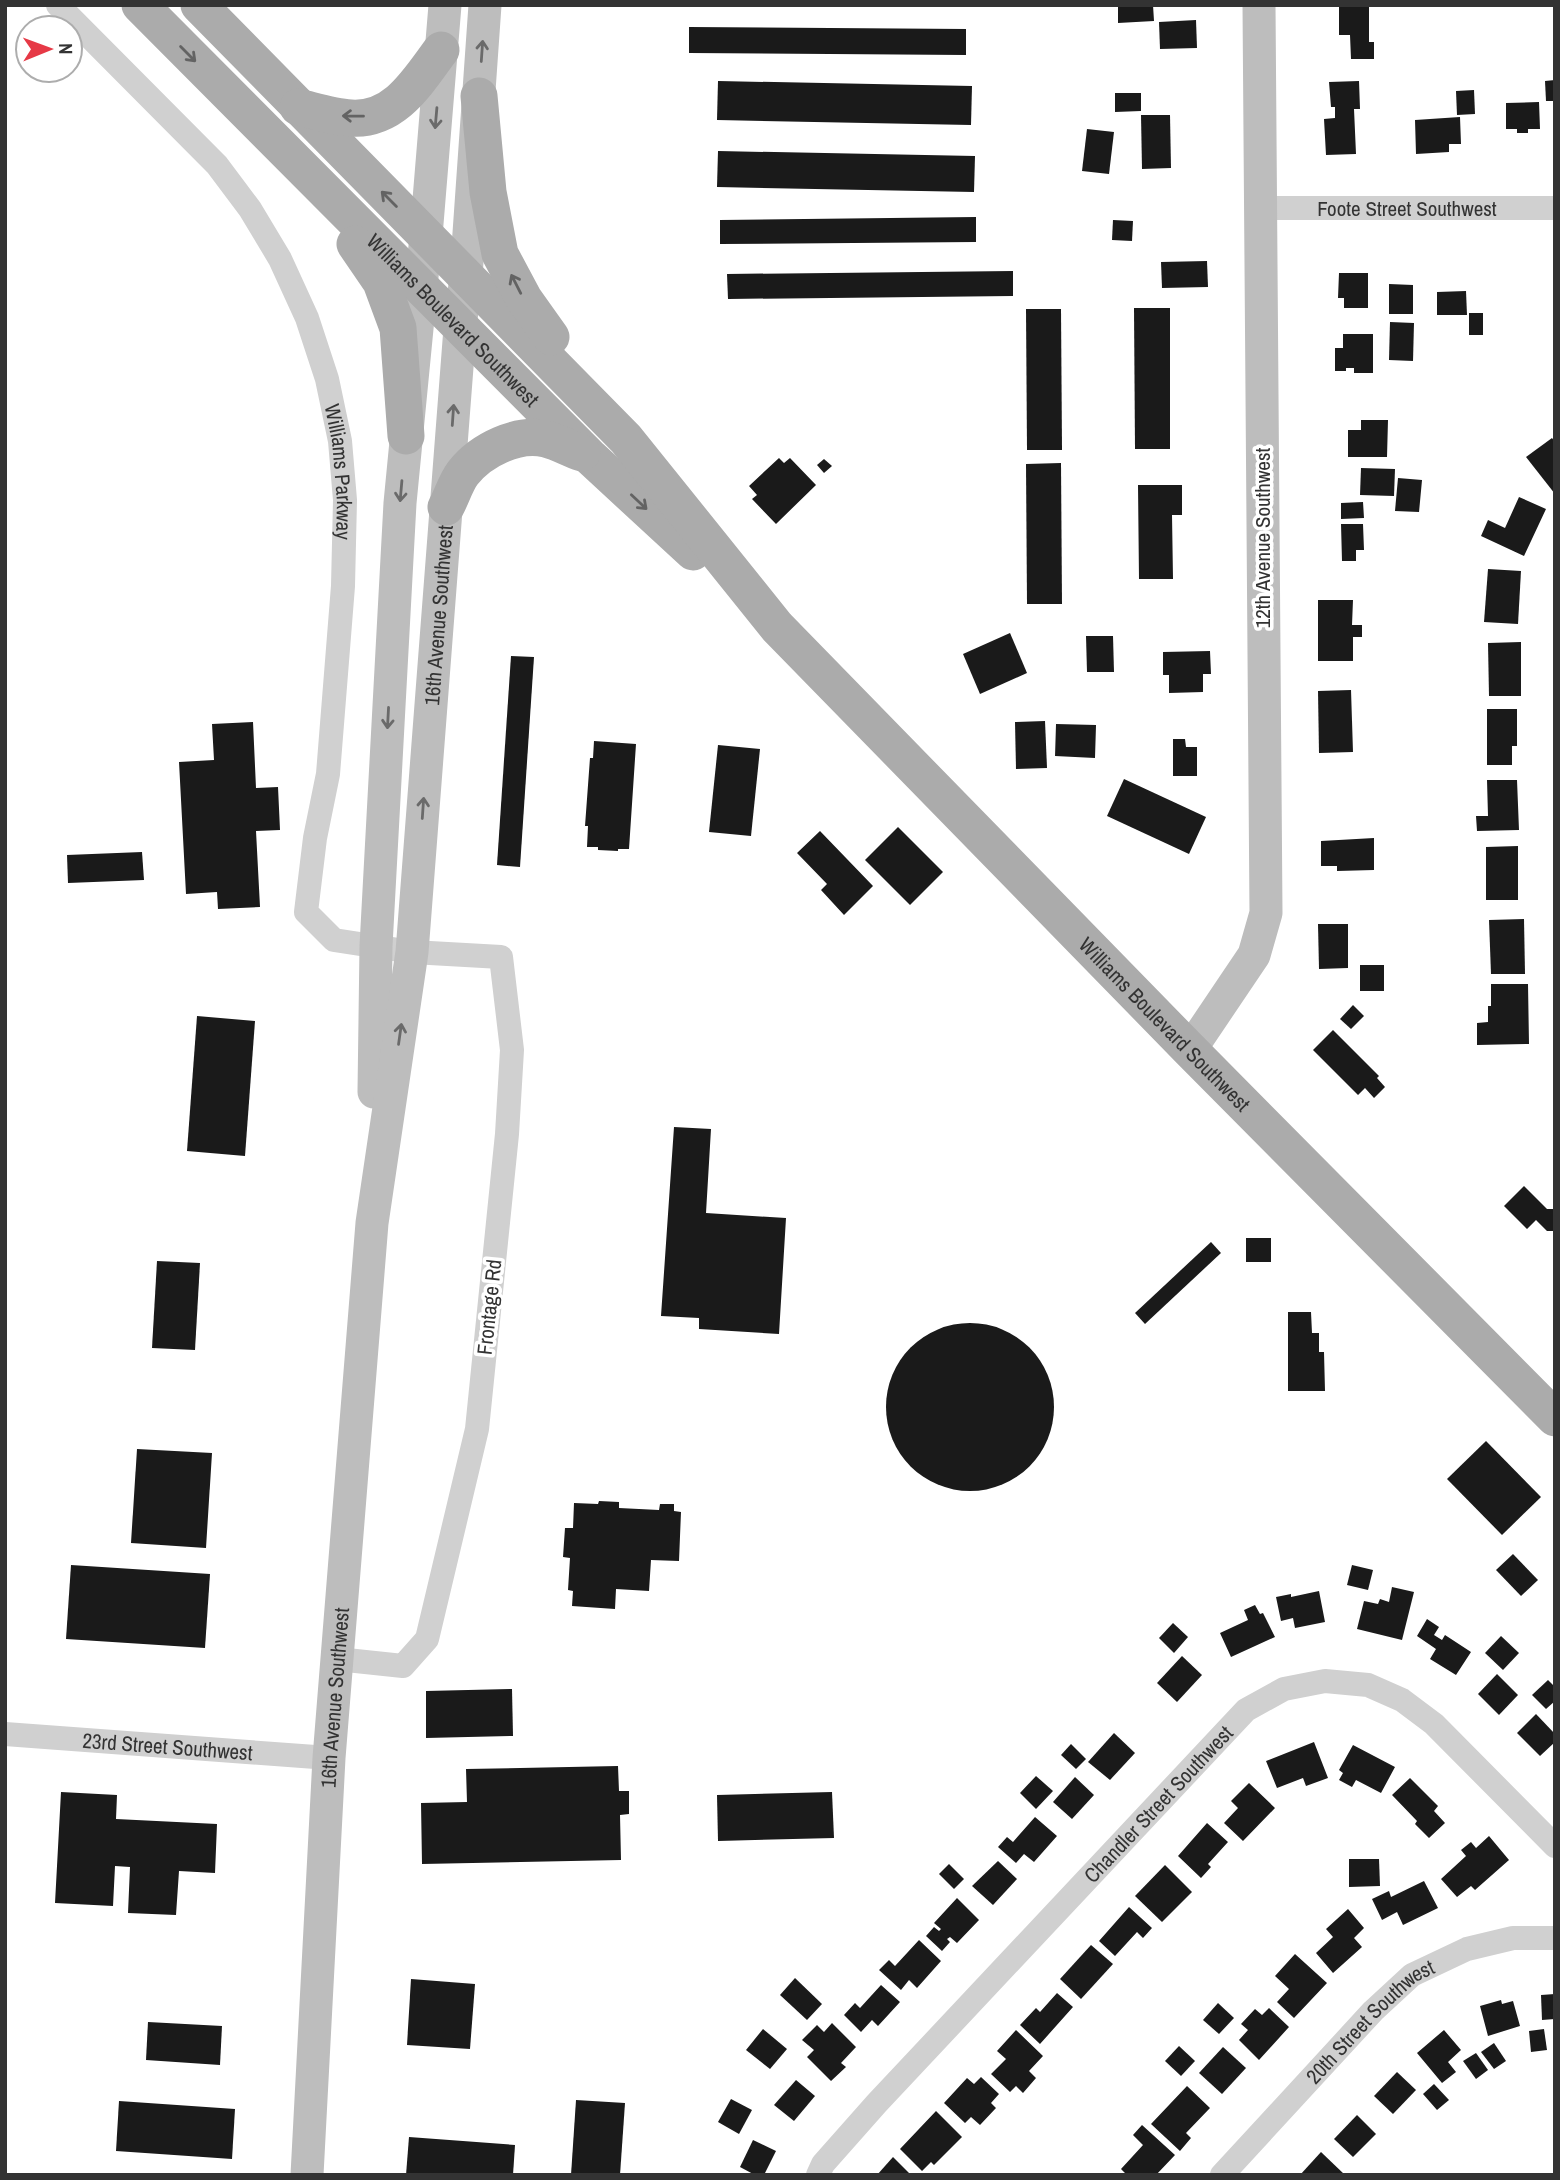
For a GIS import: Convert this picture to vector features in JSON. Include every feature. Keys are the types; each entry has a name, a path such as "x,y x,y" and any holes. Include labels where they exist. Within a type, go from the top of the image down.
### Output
{"main road":[{"name":"Williams Boulevard Southwest","path":"139,5 589,456 777,627"},
{"name":"Williams Boulevard Southwest","path":"199,5 626,439 777,627 1190,1050 1555,1418"},
{"name":"16th Avenue Southwest","path":"307,2175 329,1758 372,1223 376,946 400,503 445,5"},
{"name":"16th Avenue Southwest","path":"372,1223 412,952 485,5"},
{"name":"12th Avenue Southwest","path":"1190,1050 1255,955 1265,913 1259,5"},
{"path":"298,107 351,118 380,114 405,97 442,50"},
{"path":"479,96 488,192 500,254 523,299 626,439"},
{"path":"299,167 381,282 391,307 398,328 406,436"},
{"path":"446,507 463,473 484,454 511,441 529,437 546,439 589,456"}],"street":[{"name":"Williams Parkway","path":"58,5 217,165 250,209 280,259 307,318 327,379 340,441 345,500 343,586 329,761 315,838 306,912 334,940 412,952"},
{"name":"Foote Street Southwest","path":"1260,208 1555,208"},
{"name":"Frontage Rd","path":"337,1659 403,1666 427,1639 477,1429 507,1134 512,1050 501,957 412,952"},
{"name":"Chandler Street Southwest","path":"818,2175 823,2164 877,2103 1246,1710 1284,1689 1325,1681 1368,1685 1402,1700 1434,1724 1555,1846"},
{"name":"23rd Street Southwest","path":"5,1734 329,1758"},
{"name":"20th Street Southwest","path":"1222,2175 1373,2011 1412,1975 1467,1949 1513,1938 1555,1938"}],"building":[{"path":"1118,5 1153,5 1154,21 1118,23"},
{"path":"1339,5 1369,5 1369,42 1374,42 1374,59 1351,59 1350,35 1339,35"},
{"path":"1196,20 1197,48 1160,49 1159,22"},
{"path":"689,27 966,29 966,55 689,53"},
{"path":"1555,80 1555,101 1546,101 1545,81"},
{"path":"718,81 972,86 971,125 717,120"},
{"path":"1359,81 1360,109 1354,109 1356,154 1326,155 1324,119 1335,118 1335,107 1331,107 1329,82"},
{"path":"1474,90 1475,114 1457,115 1456,91"},
{"path":"1115,93 1141,93 1141,111 1115,112"},
{"path":"1539,102 1540,129 1517,133 1517,129 1506,129 1506,103"},
{"path":"1141,115 1170,115 1171,168 1142,169"},
{"path":"1460,117 1461,144 1449,144 1449,152 1416,154 1415,120"},
{"path":"1087,129 1114,132 1109,174 1082,171"},
{"path":"718,151 975,156 974,192 717,187"},
{"path":"976,217 976,242 720,244 720,220"},
{"path":"1113,220 1133,221 1132,241 1112,240"},
{"path":"1207,261 1208,287 1162,288 1161,262"},
{"path":"1013,271 1013,296 728,299 727,274"},
{"path":"1339,273 1368,273 1368,308 1344,308 1344,298 1338,298"},
{"path":"1389,284 1413,285 1413,314 1389,314"},
{"path":"1466,291 1467,315 1437,315 1437,292"},
{"path":"1134,308 1170,308 1170,449 1135,449"},
{"path":"1026,309 1061,309 1062,450 1027,450"},
{"path":"1469,313 1483,313 1483,335 1469,335"},
{"path":"1390,322 1414,323 1413,361 1389,360"},
{"path":"1343,334 1373,334 1373,373 1354,373 1354,368 1335,371 1335,348 1343,348"},
{"path":"1361,420 1388,420 1387,457 1348,457 1348,430 1361,430"},
{"path":"1552,438 1555,442 1555,494 1526,457"},
{"path":"779,458 784,463 790,458 816,485 776,524 752,499 757,495 749,486"},
{"path":"824,459 832,466 824,473 817,465"},
{"path":"1061,463 1062,604 1027,604 1026,464"},
{"path":"1361,468 1395,469 1394,496 1360,495"},
{"path":"1398,478 1422,480 1419,512 1395,511"},
{"path":"1138,485 1182,485 1182,515 1172,515 1173,579 1139,579"},
{"path":"1519,497 1546,509 1524,556 1481,536 1488,520 1505,528"},
{"path":"1363,502 1364,518 1341,519 1341,503"},
{"path":"1341,524 1363,524 1364,550 1356,550 1356,561 1342,561"},
{"path":"1488,569 1521,571 1518,624 1484,622"},
{"path":"1318,600 1353,600 1352,625 1362,625 1362,637 1353,637 1353,661 1318,661"},
{"path":"1010,633 1027,673 980,694 963,654"},
{"path":"1086,636 1113,636 1114,672 1087,672"},
{"path":"1521,642 1521,696 1489,696 1488,643"},
{"path":"1210,651 1211,674 1203,674 1203,692 1169,693 1169,675 1163,675 1163,652"},
{"path":"511,656 534,657 520,867 497,865"},
{"path":"1351,690 1353,752 1319,753 1318,691"},
{"path":"1487,709 1517,709 1517,746 1512,746 1512,765 1487,765"},
{"path":"1045,721 1047,768 1016,769 1015,722"},
{"path":"253,722 256,788 278,787 280,830 256,831 260,907 218,909 217,892 186,894 179,762 214,760 212,724"},
{"path":"1056,724 1096,725 1095,758 1055,756"},
{"path":"1173,739 1185,739 1186,747 1197,747 1197,776 1173,776"},
{"path":"594,741 636,744 629,849 618,851 587,847 588,826 585,826 590,758 593,758"},
{"path":"718,745 760,749 751,836 709,832"},
{"path":"1124,779 1206,817 1189,854 1107,816"},
{"path":"1487,780 1517,780 1519,830 1477,831 1476,816 1488,816"},
{"path":"898,827 943,872 910,905 865,860"},
{"path":"820,831 873,886 844,915 821,890 827,884 797,853"},
{"path":"1374,838 1374,870 1337,871 1337,866 1321,866 1321,841"},
{"path":"1518,846 1518,900 1486,900 1486,847"},
{"path":"142,852 144,880 68,883 67,855"},
{"path":"1524,919 1525,974 1491,974 1489,920"},
{"path":"1318,924 1348,924 1348,968 1319,969"},
{"path":"1360,965 1384,965 1384,991 1360,991"},
{"path":"1491,984 1528,984 1529,1044 1477,1045 1477,1023 1488,1022"},
{"path":"1353,1005 1364,1016 1351,1029 1340,1019"},
{"path":"197,1016 255,1021 245,1156 187,1151"},
{"path":"1333,1030 1379,1076 1377,1078 1385,1087 1374,1098 1365,1088 1358,1095 1313,1050"},
{"path":"674,1127 711,1129 706,1213 786,1218 779,1334 699,1329 699,1318 661,1316"},
{"path":"1524,1186 1547,1209 1555,1209 1555,1231 1547,1231 1536,1220 1527,1229 1504,1206"},
{"path":"1246,1238 1271,1238 1271,1262 1246,1262"},
{"path":"1211,1242 1221,1253 1145,1324 1135,1313"},
{"path":"157,1261 200,1263 195,1350 152,1348"},
{"path":"1288,1312 1311,1312 1312,1333 1319,1333 1319,1352 1324,1352 1325,1391 1288,1391"},
{"path":"970,1323 1002,1329 1029,1348 1048,1375 1054,1407 1048,1439 1029,1466 1002,1485 970,1491 938,1485 911,1466 892,1439 886,1407 892,1375 911,1348 938,1329"},
{"path":"1486,1441 1541,1497 1502,1535 1447,1479"},
{"path":"137,1449 212,1453 206,1548 131,1543"},
{"path":"599,1501 619,1502 619,1508 659,1510 660,1504 674,1504 674,1511 681,1512 679,1561 651,1560 649,1591 616,1589 615,1609 572,1606 573,1591 568,1590 570,1558 563,1557 565,1528 573,1528 574,1503 598,1504"},
{"path":"1513,1554 1538,1580 1521,1596 1496,1570"},
{"path":"71,1565 210,1574 205,1648 66,1639"},
{"path":"1352,1565 1373,1570 1368,1590 1347,1585"},
{"path":"1392,1587 1414,1592 1402,1640 1357,1629 1364,1601 1378,1604 1380,1599 1389,1602"},
{"path":"1319,1591 1325,1622 1295,1628 1293,1618 1281,1621 1276,1597"},
{"path":"1255,1605 1260,1614 1263,1613 1275,1637 1231,1657 1220,1633 1248,1620 1244,1610"},
{"path":"1427,1619 1439,1627 1434,1635 1442,1640 1445,1635 1471,1652 1456,1675 1430,1659 1436,1649 1417,1636"},
{"path":"1173,1623 1188,1637 1174,1653 1159,1638"},
{"path":"1501,1636 1519,1653 1503,1670 1485,1653"},
{"path":"1182,1656 1202,1675 1177,1702 1157,1683"},
{"path":"1497,1674 1518,1695 1499,1715 1478,1694"},
{"path":"1548,1680 1555,1687 1555,1701 1546,1709 1532,1695"},
{"path":"512,1689 513,1736 426,1738 426,1691"},
{"path":"1536,1714 1555,1734 1555,1742 1540,1756 1517,1733"},
{"path":"1114,1733 1135,1753 1110,1780 1088,1762"},
{"path":"1314,1742 1328,1778 1306,1786 1303,1778 1277,1788 1266,1761"},
{"path":"1071,1744 1086,1759 1076,1769 1061,1755"},
{"path":"1353,1745 1395,1767 1381,1793 1356,1780 1352,1787 1339,1780 1343,1773 1339,1770"},
{"path":"618,1766 619,1791 629,1791 629,1814 620,1815 621,1860 422,1864 421,1803 467,1802 466,1769"},
{"path":"1036,1776 1053,1791 1036,1809 1020,1793"},
{"path":"1075,1777 1094,1795 1072,1819 1053,1802"},
{"path":"1410,1778 1438,1806 1434,1811 1445,1823 1429,1838 1392,1795"},
{"path":"1249,1783 1275,1808 1243,1841 1224,1823 1238,1808 1231,1801"},
{"path":"61,1792 117,1795 116,1819 217,1824 215,1873 179,1871 176,1915 128,1913 130,1867 115,1866 113,1906 55,1903"},
{"path":"832,1792 834,1838 718,1841 717,1795"},
{"path":"1035,1817 1057,1836 1034,1862 1024,1854 1016,1863 998,1847 1007,1837 1013,1842"},
{"path":"1207,1823 1228,1842 1208,1864 1211,1867 1201,1878 1178,1856"},
{"path":"1489,1836 1509,1860 1475,1890 1471,1886 1457,1897 1441,1879 1466,1856 1461,1850 1471,1842 1476,1848"},
{"path":"1349,1859 1379,1859 1380,1886 1349,1887"},
{"path":"998,1861 1017,1879 993,1905 972,1886"},
{"path":"949,1864 964,1879 954,1889 939,1874"},
{"path":"1165,1865 1192,1892 1162,1922 1135,1896"},
{"path":"1424,1881 1438,1908 1403,1925 1397,1912 1382,1920 1372,1899 1389,1891 1391,1897"},
{"path":"957,1898 979,1920 957,1943 950,1937 947,1939 950,1942 942,1951 926,1936 934,1927 939,1931 941,1929 934,1923"},
{"path":"1129,1907 1152,1928 1143,1938 1137,1932 1115,1956 1099,1941"},
{"path":"1348,1909 1364,1928 1354,1938 1362,1947 1333,1973 1316,1953 1333,1937 1326,1929"},
{"path":"919,1940 941,1961 917,1988 909,1980 901,1990 879,1970 889,1960 895,1966"},
{"path":"1091,1945 1113,1964 1081,1999 1060,1979"},
{"path":"1295,1954 1327,1983 1294,2018 1277,2002 1289,1989 1275,1976"},
{"path":"795,1978 822,2004 807,2020 780,1995"},
{"path":"411,1979 475,1984 470,2049 407,2045"},
{"path":"881,1985 900,2002 878,2026 872,2020 861,2032 844,2015 855,2003 860,2008"},
{"path":"1057,1993 1073,2007 1040,2044 1020,2025 1036,2008 1040,2012"},
{"path":"1555,1994 1555,2019 1542,2020 1541,1995"},
{"path":"1501,2000 1502,2004 1513,2001 1520,2026 1488,2036 1480,2006"},
{"path":"1218,2003 1234,2018 1219,2034 1203,2020"},
{"path":"1269,2008 1289,2027 1259,2060 1239,2040 1248,2030 1241,2024 1255,2009 1262,2015"},
{"path":"148,2022 222,2026 220,2065 146,2060"},
{"path":"832,2023 856,2047 841,2063 846,2067 831,2081 807,2057 814,2050 802,2040 817,2025 824,2032"},
{"path":"763,2029 787,2049 770,2069 746,2050"},
{"path":"1544,2029 1547,2050 1531,2052 1529,2031"},
{"path":"1016,2030 1043,2056 1029,2071 1036,2078 1023,2093 1016,2086 1010,2092 991,2074 1006,2059 997,2051"},
{"path":"1444,2030 1461,2050 1448,2062 1456,2072 1442,2083 1417,2053"},
{"path":"1494,2043 1506,2061 1494,2069 1481,2052"},
{"path":"1179,2046 1195,2061 1181,2076 1165,2061"},
{"path":"1223,2047 1246,2068 1222,2094 1199,2073"},
{"path":"1476,2053 1488,2070 1476,2079 1463,2061"},
{"path":"1397,2072 1416,2090 1393,2114 1374,2096"},
{"path":"981,2077 999,2094 991,2103 996,2108 980,2125 971,2117 965,2123 944,2103 967,2078 974,2084"},
{"path":"796,2080 815,2096 794,2121 774,2105"},
{"path":"1434,2084 1449,2100 1437,2110 1423,2094"},
{"path":"1187,2086 1210,2108 1186,2133 1191,2138 1180,2151 1151,2124"},
{"path":"731,2099 752,2110 739,2134 718,2122"},
{"path":"576,2100 625,2103 620,2175 571,2175"},
{"path":"119,2101 235,2109 232,2159 116,2151"},
{"path":"936,2111 962,2137 934,2165 931,2162 922,2171 900,2149"},
{"path":"1357,2115 1376,2134 1353,2157 1334,2139"},
{"path":"1142,2125 1175,2155 1156,2175 1127,2175 1121,2169 1143,2145 1133,2135"},
{"path":"409,2137 515,2145 513,2175 406,2175"},
{"path":"753,2140 776,2151 764,2175 755,2175 740,2167"},
{"path":"1321,2152 1345,2175 1300,2175"},
{"path":"893,2157 911,2175 877,2175"}]}
